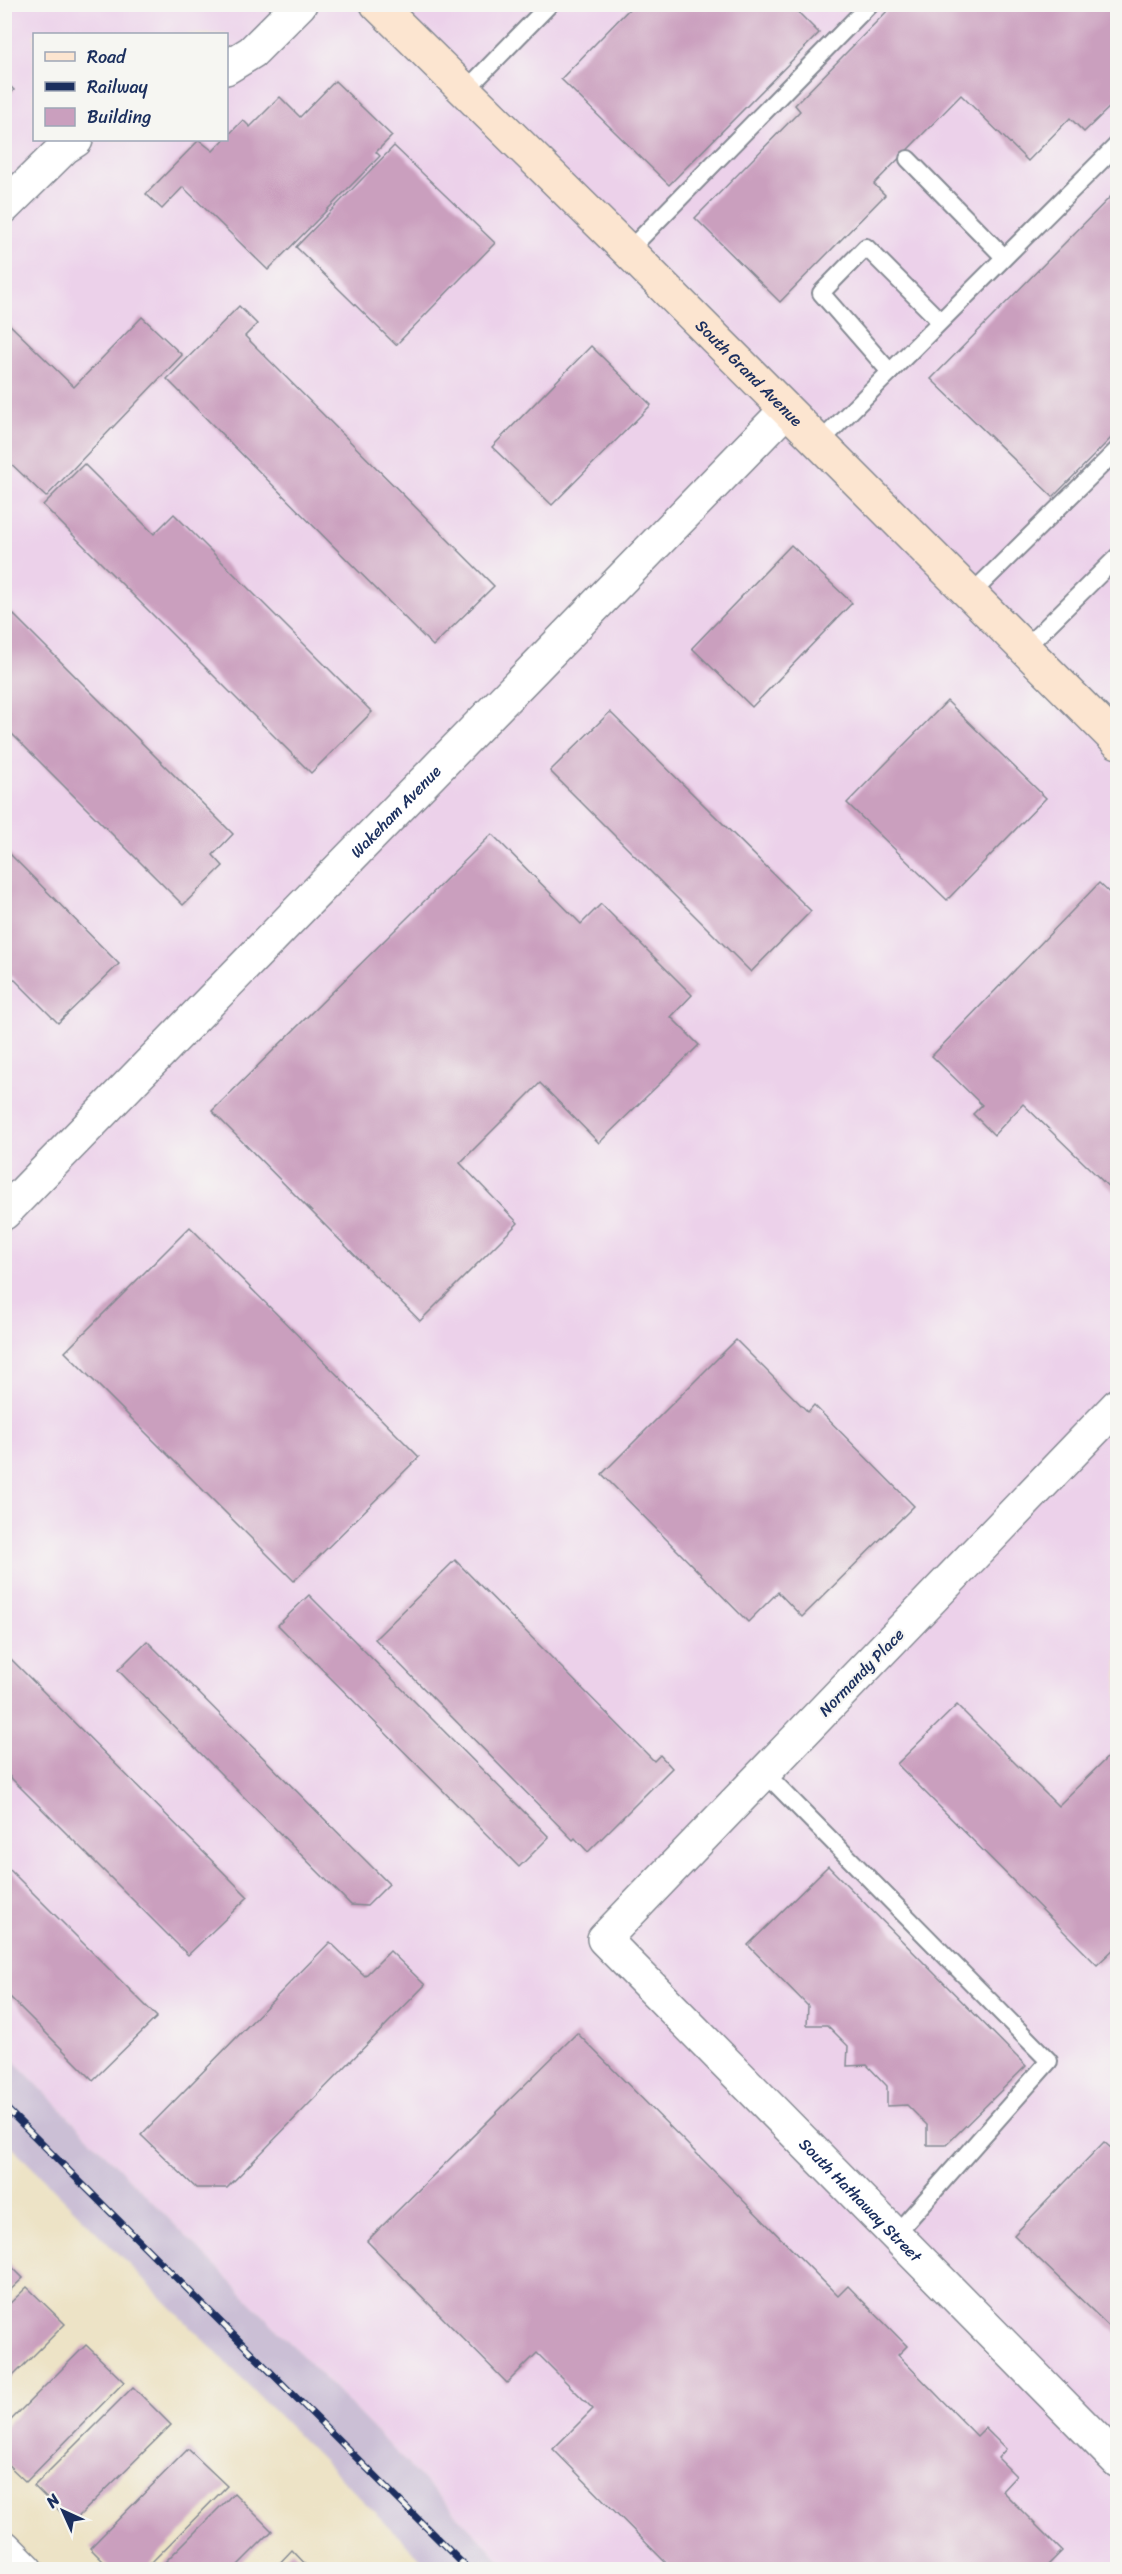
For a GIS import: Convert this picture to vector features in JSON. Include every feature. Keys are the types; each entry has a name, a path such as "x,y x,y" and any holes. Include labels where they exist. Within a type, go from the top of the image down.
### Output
{"main road":[{"name":"South Grand Avenue","path":"377,4 820,442 1118,742"}],"street":[{"path":"228,67 252,52 300,4"},
{"path":"4,207 65,147 74,141"},
{"name":"Wakeham Avenue","path":"4,1213 786,410"},
{"name":"Normandy Place","path":"604,1939 1118,1405"},
{"name":"South Hathaway Street","path":"604,1939 1118,2461"},
{"path":"4,2547 27,2570"}],"lane":[{"path":"466,90 550,4"},
{"path":"628,251 870,4"},
{"path":"820,442 1118,144"},
{"path":"908,159 1004,257"},
{"path":"890,372 821,293 866,247 940,321"},
{"path":"971,594 1118,449"},
{"path":"1025,648 1118,556"},
{"path":"764,1772 1049,2061 895,2235"}],"shaded area":[{"path":"4,5 1117,5 1117,2569 509,2569 5,2052"},
{"path":"5,2052 509,2569 431,2569 5,2140"}],"building":[{"path":"634,4 790,4 819,33 669,185 561,79"},
{"path":"894,4 1118,4 1118,99 1084,132 1070,118 1028,161 961,95 874,184 885,195 780,302 695,218 800,111 795,105"},
{"path":"4,80 14,90 4,100"},
{"path":"335,81 392,136 376,152 380,156 268,270 183,187 162,209 146,194 198,141 213,151 223,141 228,141 228,136 243,120 250,127 280,97 300,117"},
{"path":"394,146 495,243 396,345 296,247"},
{"path":"1118,189 1118,431 1053,497 931,379"},
{"path":"239,306 257,324 245,336 494,586 433,646 167,379"},
{"path":"142,317 182,355 46,497 4,457 4,319 74,387"},
{"path":"591,346 651,405 552,505 492,447"},
{"path":"84,464 154,534 174,514 372,712 311,773 43,505"},
{"path":"791,545 852,603 752,707 692,648"},
{"path":"4,605 233,834 213,855 223,866 183,905 4,726"},
{"path":"947,701 1046,798 947,900 847,803"},
{"path":"610,712 811,911 751,972 550,771"},
{"path":"492,834 581,924 601,904 692,995 671,1017 699,1045 599,1143 540,1083 460,1163 518,1223 420,1321 212,1111"},
{"path":"4,848 119,964 58,1023 4,969"},
{"path":"1099,883 1118,901 1118,1196 1023,1104 994,1135 973,1114 982,1105 932,1056"},
{"path":"190,1227 419,1457 294,1581 65,1352"},
{"path":"736,1340 808,1412 814,1405 914,1506 802,1617 778,1592 748,1622 602,1474"},
{"path":"455,1560 654,1761 660,1755 672,1768 588,1852 575,1838 573,1840 375,1639"},
{"path":"309,1595 549,1837 519,1867 278,1625"},
{"path":"147,1641 389,1884 367,1906 351,1905 118,1670"},
{"path":"4,1652 248,1897 188,1955 4,1771"},
{"path":"957,1705 1058,1806 1118,1747 1118,1945 1097,1965 897,1764"},
{"path":"4,1864 157,2017 93,2080 4,1991"},
{"path":"828,1866 1026,2066 946,2145 927,2145 927,2125 907,2105 887,2106 887,2086 867,2065 847,2066 848,2046 827,2025 807,2025 808,2006 748,1945"},
{"path":"330,1942 365,1976 390,1951 425,1985 227,2188 196,2188 141,2135"},
{"path":"577,2033 838,2296 848,2286 907,2346 898,2355 977,2436 985,2428 1006,2449 998,2458 1016,2476 1002,2491 1062,2551 1043,2570 673,2570 553,2449 593,2409 537,2353 507,2383 367,2241"},
{"path":"1104,2142 1118,2154 1118,2335 1014,2235"},
{"path":"4,2259 23,2278 4,2296"},
{"path":"27,2287 65,2324 4,2385 4,2309"},
{"path":"86,2345 124,2382 26,2482 4,2461 4,2427"},
{"path":"133,2387 171,2425 72,2523 34,2486"},
{"path":"188,2449 227,2486 144,2570 112,2570 90,2548"},
{"path":"234,2493 272,2531 233,2570 157,2570"},
{"path":"292,2550 311,2570 273,2570"}],"railway":[{"path":"4,2106 469,2570"}]}
